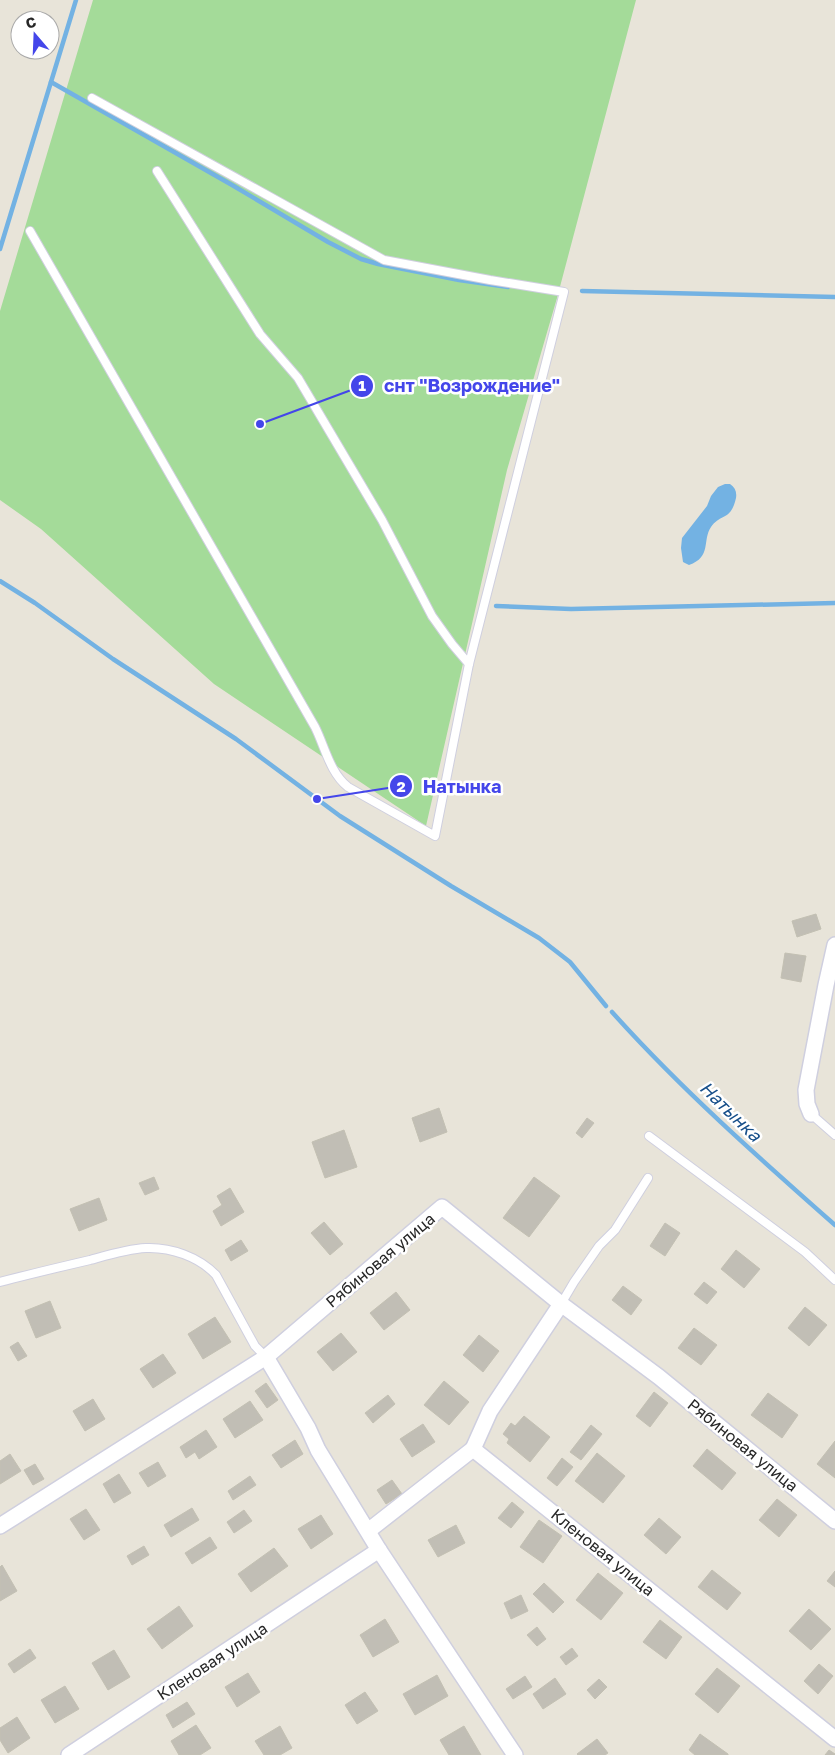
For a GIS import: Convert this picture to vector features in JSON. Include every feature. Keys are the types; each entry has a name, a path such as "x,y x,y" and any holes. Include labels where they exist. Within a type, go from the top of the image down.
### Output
{"street":[{"path":"812,1114 807,1104 806,1090 835,945"},
{"name":"Рябиновая улица","path":"0,1526 266,1357 442,1207 561,1304 658,1377 835,1521"},
{"path":"368,1531 473,1449 490,1411 561,1304"},
{"path":"266,1357 308,1428 318,1450 379,1550 515,1755"},
{"name":"Кленовая улица","path":"473,1449 835,1739"},
{"name":"Кленовая улица","path":"69,1755 379,1550"}],"lane":[{"path":"30,231 315,726 340,781 435,836 469,664 564,292 384,260 92,98"},
{"path":"157,171 260,334 298,378 382,520 432,616 469,664"},
{"path":"812,1114 835,1135"},
{"path":"649,1136 805,1252 835,1280"},
{"path":"561,1304 599,1246 615,1230 648,1178"},
{"path":"0,1282 118,1253 147,1248 176,1252 198,1260 216,1275 255,1346 266,1357"}],"green space":[{"path":"93,0 636,0 557,298 507,470 426,826 214,684 41,529 0,500 0,311"}],"water":[{"path":"730,484 735,490 734,505 729,514 718,520 711,527 701,558 689,565 683,562 682,538 707,506 711,496 718,487"}],"building":[{"path":"816,914 821,929 797,937 792,921"},
{"path":"785,953 806,956 801,982 781,978"},
{"path":"439,1108 447,1132 420,1142 412,1118"},
{"path":"587,1118 594,1123 582,1138 576,1133"},
{"path":"344,1130 357,1167 325,1178 312,1142"},
{"path":"154,1177 159,1189 145,1195 139,1183"},
{"path":"534,1177 560,1196 529,1237 503,1218"},
{"path":"230,1188 244,1212 221,1226 213,1211 222,1205 217,1196"},
{"path":"99,1198 107,1220 79,1231 70,1209"},
{"path":"324,1222 343,1244 330,1255 311,1233"},
{"path":"665,1223 680,1233 665,1256 650,1246"},
{"path":"241,1240 248,1251 231,1261 225,1250"},
{"path":"736,1250 760,1269 744,1288 721,1269"},
{"path":"704,1282 717,1292 707,1304 694,1294"},
{"path":"623,1286 642,1300 631,1315 612,1300"},
{"path":"396,1292 410,1310 384,1330 370,1313"},
{"path":"50,1301 61,1328 36,1338 25,1311"},
{"path":"805,1307 827,1325 809,1346 788,1328"},
{"path":"215,1317 231,1342 203,1359 188,1334"},
{"path":"694,1328 717,1345 701,1365 678,1348"},
{"path":"341,1333 357,1352 333,1371 317,1352"},
{"path":"479,1335 499,1351 483,1372 463,1355"},
{"path":"18,1342 27,1356 18,1361 10,1347"},
{"path":"163,1354 176,1373 153,1388 140,1369"},
{"path":"444,1381 469,1402 449,1425 424,1405"},
{"path":"266,1383 278,1400 267,1408 255,1391"},
{"path":"654,1392 668,1403 650,1427 636,1416"},
{"path":"768,1393 798,1415 782,1438 751,1415"},
{"path":"388,1395 395,1404 373,1423 365,1413"},
{"path":"93,1399 105,1419 85,1431 73,1411"},
{"path":"250,1401 263,1420 235,1438 223,1419"},
{"path":"524,1416 550,1437 530,1462 507,1443 509,1439 503,1434 511,1423 515,1426"},
{"path":"423,1424 435,1442 412,1457 400,1439"},
{"path":"591,1425 602,1434 581,1460 570,1452"},
{"path":"206,1430 217,1447 199,1459 195,1452 186,1458 180,1447"},
{"path":"295,1440 303,1454 281,1468 272,1455"},
{"path":"835,1441 835,1478 817,1464"},
{"path":"707,1449 736,1473 722,1490 693,1466"},
{"path":"597,1453 625,1476 603,1503 575,1481"},
{"path":"10,1454 21,1471 0,1484 0,1461"},
{"path":"562,1458 573,1467 557,1486 547,1478"},
{"path":"158,1462 166,1476 148,1487 139,1473"},
{"path":"35,1464 44,1479 33,1485 24,1470"},
{"path":"119,1474 131,1493 114,1503 103,1484"},
{"path":"250,1476 256,1485 233,1500 228,1491"},
{"path":"392,1480 402,1494 386,1504 377,1490"},
{"path":"777,1499 797,1515 779,1537 759,1520"},
{"path":"512,1502 524,1512 511,1528 498,1518"},
{"path":"192,1508 199,1520 171,1537 164,1525"},
{"path":"86,1509 100,1530 84,1540 70,1519"},
{"path":"244,1510 252,1521 234,1533 227,1522"},
{"path":"321,1515 333,1534 311,1549 298,1529"},
{"path":"659,1518 681,1537 666,1554 644,1535"},
{"path":"539,1520 562,1536 543,1563 520,1547"},
{"path":"456,1525 465,1543 438,1557 428,1540"},
{"path":"210,1537 217,1548 192,1564 185,1553"},
{"path":"144,1546 149,1555 132,1565 127,1556"},
{"path":"274,1548 288,1566 251,1592 238,1574"},
{"path":"2,1565 17,1591 0,1601 0,1567"},
{"path":"712,1570 741,1593 727,1610 698,1587"},
{"path":"835,1571 835,1587 827,1581"},
{"path":"598,1573 623,1593 601,1620 576,1600"},
{"path":"544,1583 564,1602 553,1613 533,1594"},
{"path":"521,1595 528,1611 511,1619 504,1603"},
{"path":"179,1606 193,1626 162,1649 147,1629"},
{"path":"809,1609 831,1629 811,1650 789,1631"},
{"path":"385,1619 399,1642 373,1657 360,1635"},
{"path":"660,1620 682,1637 666,1659 643,1642"},
{"path":"537,1627 546,1639 537,1646 527,1635"},
{"path":"572,1648 578,1656 566,1665 560,1657"},
{"path":"30,1649 36,1658 14,1673 8,1664"},
{"path":"114,1650 130,1677 108,1690 92,1663"},
{"path":"819,1664 833,1676 818,1694 804,1681"},
{"path":"717,1668 740,1686 718,1713 695,1694"},
{"path":"248,1673 260,1692 237,1707 225,1687"},
{"path":"437,1675 448,1696 415,1715 403,1694"},
{"path":"525,1676 532,1687 513,1699 506,1689"},
{"path":"555,1678 566,1694 543,1709 533,1694"},
{"path":"599,1679 607,1687 595,1699 587,1690"},
{"path":"65,1686 79,1709 55,1723 41,1700"},
{"path":"365,1692 378,1711 357,1724 345,1705"},
{"path":"187,1702 195,1714 173,1728 166,1715"},
{"path":"17,1717 30,1738 8,1753 0,1740 0,1728"},
{"path":"196,1725 211,1748 200,1755 179,1755 171,1741"},
{"path":"280,1726 292,1748 280,1755 264,1755 255,1741"},
{"path":"464,1726 481,1755 449,1755 440,1740"},
{"path":"700,1734 728,1755 695,1755 689,1750"},
{"path":"597,1739 608,1753 605,1755 577,1754"},
{"path":"829,1750 835,1754 835,1755 825,1755"}],"waterway":[{"name":"Натынка","path":"0,249 76,0"},
{"path":"51,82 328,242 361,259 459,280 508,287"},
{"path":"582,291 835,297"},
{"name":"Натынка","path":"0,581 35,603 113,659 236,739 340,816 451,886 539,938 570,962 606,1006"},
{"path":"496,606 571,609 835,603"},
{"name":"Натынка","path":"612,1012 693,1095 835,1225"}],"place":[{"name":"снт \"Возрождение\"","path":"260,424"},
{"name":"Натынка","path":"317,799"}]}
